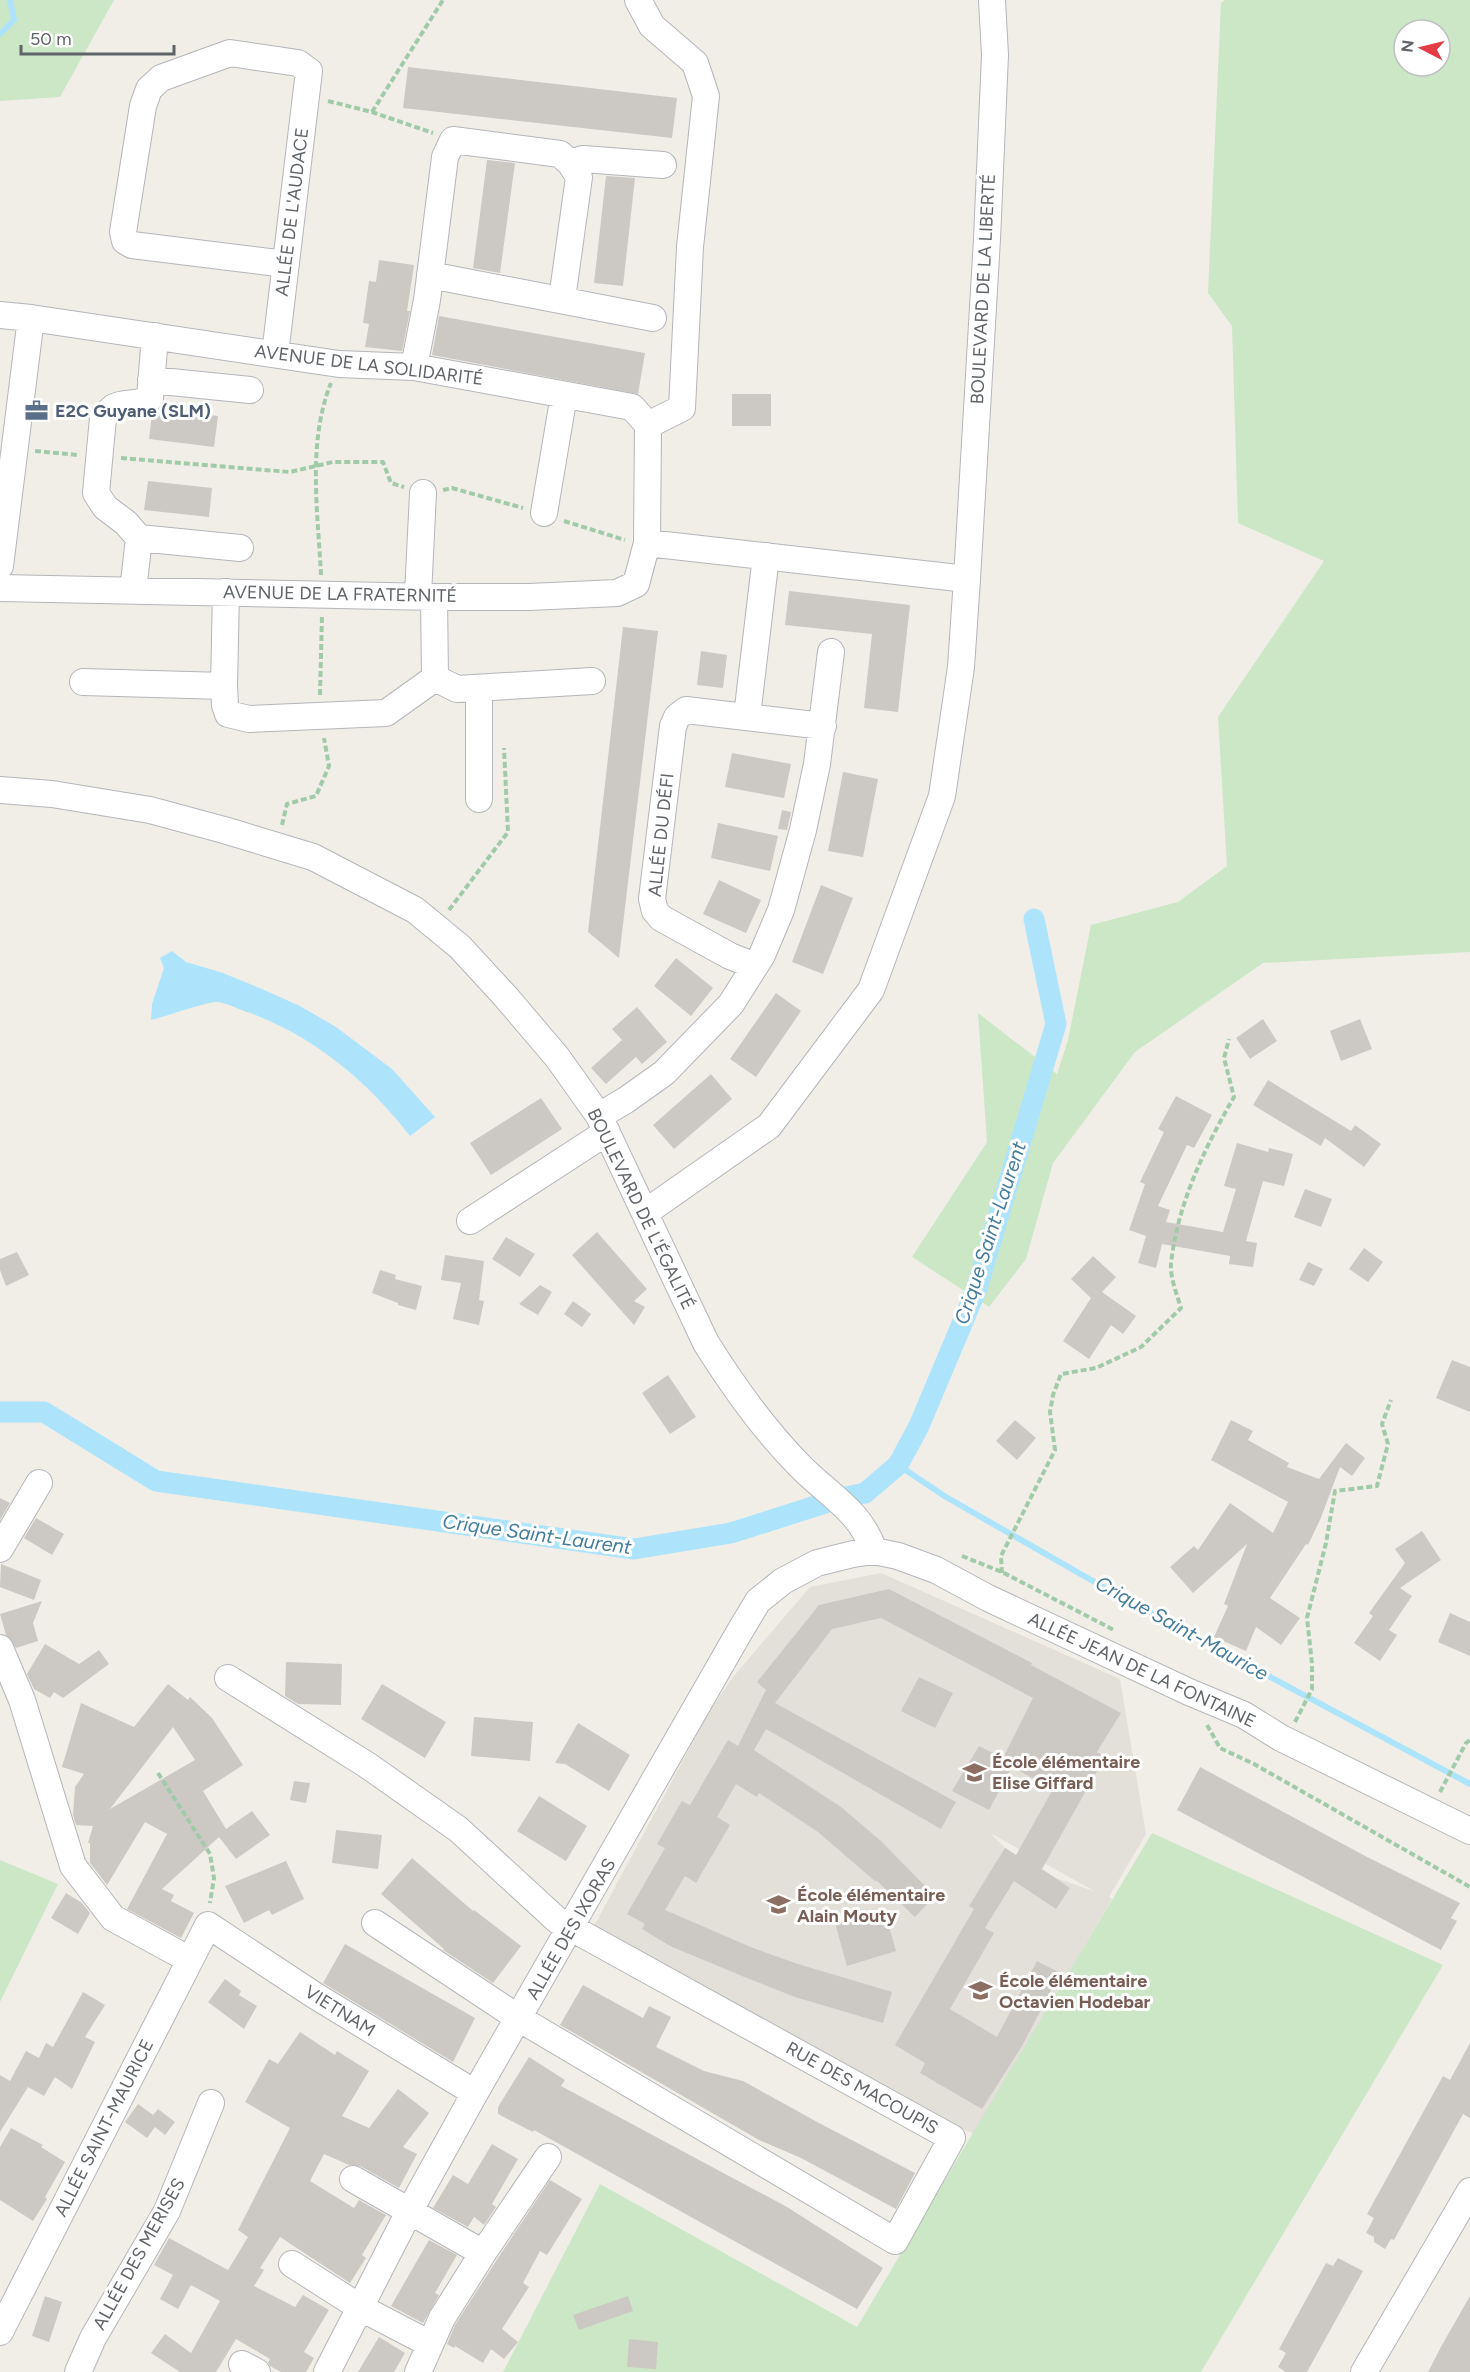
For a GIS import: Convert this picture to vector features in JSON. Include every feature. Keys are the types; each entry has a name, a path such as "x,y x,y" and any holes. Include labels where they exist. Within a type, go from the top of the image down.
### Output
{"street":[{"path":"638,0 652,26 695,63 706,96 690,247 682,408 648,424 647,543 967,579"},
{"name":"BOULEVARD DE LA LIBERTÉ","path":"646,1212 769,1126 871,990 942,796 961,667 967,579 995,55 992,0"},
{"name":"ALLÉE DE L'AUDACE","path":"275,354 286,264 309,71 298,63 230,53 161,78 149,89 143,106 123,232 125,241 132,245 286,264"},
{"path":"414,367 430,275 445,158 453,140 560,154 570,163 579,177 562,299"},
{"path":"570,163 583,159 663,165"},
{"path":"430,275 652,318"},
{"name":"AVENUE DE LA SOLIDARITÉ","path":"0,315 339,364 414,367 632,407 648,424"},
{"path":"0,566 31,318"},
{"path":"155,336 150,398 144,402 115,407 103,418 96,493 105,507 126,523 139,538 240,548"},
{"path":"151,380 250,390"},
{"path":"544,513 564,395"},
{"path":"423,493 426,596 435,678"},
{"path":"133,591 139,538"},
{"name":"AVENUE DE LA FRATERNITÉ","path":"0,588 529,597 617,593 636,584 647,543"},
{"path":"747,716 766,556"},
{"path":"226,592 224,686 228,714 249,719 387,713 435,678"},
{"path":"470,1221 603,1124 626,1100 664,1073 731,1004 755,966 781,910 803,830 823,726 831,652"},
{"path":"435,678 457,688 592,681"},
{"path":"83,682 224,686"},
{"path":"479,688 479,799"},
{"name":"ALLÉE DU DÉFI","path":"755,966 730,956 661,918 655,911 652,899 673,726 677,717 686,710 823,726"},
{"name":"BOULEVARD DE L'ÉGALITÉ","path":"0,790 52,794 150,810 313,857 415,910 460,947 557,1057 603,1124 706,1343 726,1374 748,1406 798,1464 853,1514 868,1532 874,1551"},
{"path":"0,1549 39,1483"},
{"name":"ALLÉE JEAN DE LA FONTAINE","path":"874,1551 898,1556 936,1570 988,1598 1189,1692 1244,1715 1281,1738 1470,1831"},
{"name":"ALLÉE DES IXORAS","path":"327,2372 410,2210 475,2093 520,2019 758,1601 783,1581 817,1563 874,1551"},
{"path":"0,1648 22,1700 73,1866 113,1918 190,1960"},
{"path":"228,1678 367,1765 458,1829 557,1920 571,1928"},
{"path":"375,1923 520,2019"},
{"name":"ALLÉE SAINT-MAURICE","path":"0,2332 208,1924"},
{"name":"VIETNAM","path":"208,1924 314,1995 475,2093"},
{"name":"RUE DES MACOUPIS","path":"520,2019 895,2241 952,2138 571,1928"},
{"name":"ALLÉE DES MERISES","path":"78,2372 93,2337 167,2211 212,2103"},
{"path":"418,2372 442,2318 483,2253 549,2157"},
{"path":"352,2179 483,2253"},
{"path":"1364,2372 1467,2201"},
{"path":"292,2264 361,2308 430,2344"}],"path":[{"path":"372,112 443,0"},
{"path":"306,96 372,112 453,140"},
{"path":"15,449 290,472 333,462 383,462 391,483 423,493 452,488 544,513 617,539 647,543"},
{"path":"1001,1556 1055,1450 1050,1412 1053,1395 1061,1374 1096,1368 1141,1347 1181,1308 1170,1266 1180,1219 1199,1167 1234,1097 1224,1058 1229,1040"},
{"path":"1299,1718 1312,1689 1307,1618 1326,1543 1335,1491 1377,1486 1388,1444 1382,1424 1391,1400"},
{"path":"960,1555 1002,1572 1116,1631"},
{"path":"1189,1692 1220,1748 1254,1764 1470,1887"},
{"path":"1443,1786 1470,1740"},
{"path":"158,1773 210,1854 213,1878 208,1924"}],"shaded area":[{"path":"881,1573 1120,1679 1146,1834 1109,1897 1112,1899 975,2134 853,2084 593,1928 709,1712 733,1677 810,1587","holes":["992,1834 1096,1892 1056,1878 1005,1848"]}],"green space":[{"path":"0,0 114,0 60,97 0,101"},
{"path":"1225,0 1470,0 1470,952 1263,963 1135,1052 1053,1163 1026,1259 989,1307 912,1257 987,1142 978,1013 1057,1074 1068,1040 1091,925 1178,902 1227,866 1218,717 1324,561 1238,523 1232,326 1208,293 1221,3"},
{"path":"1152,1833 1443,1965 1201,2372 503,2372 600,2184 857,2327"},
{"path":"0,1860 58,1884 0,2002"}],"water":[{"path":"172,951 186,962 223,973 262,989 300,1006 336,1027 392,1069 435,1117 410,1136 376,1096 336,1061 292,1032 228,1004 213,1002 151,1020 152,1004 164,968 160,958"}],"building":[{"path":"408,67 677,98 672,138 403,108"},
{"path":"487,160 515,163 500,273 473,268"},
{"path":"606,176 635,178 623,286 594,283"},
{"path":"379,260 414,265 407,311 410,311 402,351 365,347 369,324 363,323 369,281 376,282"},
{"path":"439,316 645,353 638,394 432,355"},
{"path":"732,394 771,394 771,426 732,426"},
{"path":"160,409 218,416 214,447 149,439 152,414"},
{"path":"148,481 212,488 209,517 144,510"},
{"path":"789,591 910,605 898,712 864,708 872,634 785,625"},
{"path":"623,627 658,631 619,958 588,932"},
{"path":"701,651 727,655 723,688 697,685"},
{"path":"732,753 791,764 784,798 725,787"},
{"path":"843,772 878,779 863,857 828,851"},
{"path":"782,810 791,812 787,830 778,829"},
{"path":"718,823 778,836 770,871 711,858"},
{"path":"719,880 761,900 746,933 703,914"},
{"path":"821,885 853,898 823,974 792,962"},
{"path":"676,958 713,988 691,1016 654,986"},
{"path":"776,993 801,1011 756,1077 730,1059"},
{"path":"637,1007 667,1042 642,1064 636,1057 606,1084 591,1068 622,1040 612,1029"},
{"path":"1263,1019 1277,1041 1250,1059 1236,1038"},
{"path":"1360,1019 1372,1049 1341,1061 1330,1031"},
{"path":"711,1074 732,1099 674,1149 653,1125"},
{"path":"1268,1080 1351,1131 1355,1125 1381,1144 1364,1167 1325,1138 1321,1146 1253,1105"},
{"path":"1176,1096 1212,1115 1194,1148 1187,1145 1158,1206 1170,1210 1166,1222 1223,1232 1236,1189 1224,1186 1237,1143 1268,1152 1269,1148 1293,1154 1284,1186 1263,1181 1246,1241 1257,1243 1253,1267 1229,1264 1230,1256 1162,1244 1156,1268 1138,1263 1146,1236 1129,1230 1145,1184 1140,1182 1164,1132 1158,1129"},
{"path":"541,1098 562,1129 491,1175 470,1143"},
{"path":"1305,1189 1332,1199 1321,1227 1294,1217"},
{"path":"597,1232 647,1289 634,1301 645,1307 634,1325 572,1255"},
{"path":"506,1237 535,1254 520,1277 492,1259"},
{"path":"1364,1248 1383,1262 1368,1282 1349,1269"},
{"path":"17,1252 29,1275 6,1286 0,1270 0,1259"},
{"path":"445,1255 484,1261 479,1300 484,1301 479,1325 453,1319 461,1283 441,1280"},
{"path":"1093,1256 1116,1277 1102,1292 1136,1316 1123,1334 1111,1325 1089,1359 1063,1341 1091,1298 1071,1279"},
{"path":"1308,1262 1323,1269 1314,1286 1299,1280"},
{"path":"380,1270 396,1275 395,1279 422,1286 416,1310 398,1305 398,1303 372,1293"},
{"path":"540,1285 552,1292 538,1315 519,1304"},
{"path":"573,1301 591,1314 582,1327 564,1314"},
{"path":"1452,1360 1470,1367 1470,1412 1436,1398"},
{"path":"668,1375 696,1417 670,1434 642,1393"},
{"path":"1015,1420 1036,1438 1017,1460 996,1441"},
{"path":"1231,1420 1253,1431 1248,1440 1289,1463 1287,1467 1319,1479 1346,1443 1365,1458 1352,1476 1340,1467 1308,1545 1306,1544 1270,1598 1300,1618 1281,1645 1256,1627 1246,1651 1214,1637 1228,1606 1224,1604 1247,1544 1193,1593 1170,1567 1194,1546 1198,1550 1230,1503 1273,1533 1288,1502 1211,1460"},
{"path":"0,1498 10,1503 0,1520"},
{"path":"36,1518 64,1534 52,1555 24,1538"},
{"path":"1422,1531 1441,1560 1400,1588 1412,1596 1389,1630 1397,1635 1380,1661 1354,1643 1373,1616 1369,1613 1405,1563 1395,1549"},
{"path":"1,1564 41,1580 34,1600 0,1587"},
{"path":"889,1589 1032,1663 1031,1665 1121,1713 1097,1752 1105,1757 1042,1869 1070,1888 1056,1909 1014,1881 985,1928 994,1933 950,2009 997,2037 1037,1961 1060,1973 1022,2046 982,2109 920,2073 925,2063 895,2045 974,1909 969,1906 1005,1848 1016,1855 1053,1789 1012,1767 989,1810 952,1791 979,1746 1003,1758 1033,1698 881,1618 832,1629 775,1703 956,1802 941,1829 766,1729 754,1750 841,1807 881,1841 935,1896 915,1917 876,1880 876,1882 818,1832 759,1793 757,1797 736,1784 717,1817 730,1825 696,1883 685,1876 665,1910 753,1948 892,1992 883,2023 795,1997 670,1946 642,1929 645,1924 627,1914 665,1848 657,1844 682,1801 690,1805 728,1740 738,1746 766,1690 757,1682 819,1605"},
{"path":"42,1601 33,1623 38,1641 16,1648 6,1635 0,1614"},
{"path":"1450,1613 1470,1622 1470,1656 1438,1642"},
{"path":"45,1644 79,1664 99,1650 109,1664 63,1698 54,1692 50,1698 34,1689 27,1674"},
{"path":"286,1662 342,1664 341,1705 298,1704 285,1696"},
{"path":"919,1677 953,1693 935,1728 901,1711"},
{"path":"168,1684 188,1700 190,1697 212,1718 243,1765 203,1791 226,1829 252,1811 270,1835 236,1859 219,1837 162,1889 174,1895 171,1901 194,1913 181,1938 127,1909 167,1834 145,1822 107,1885 90,1863 90,1843 88,1843 93,1826 76,1825 73,1815 75,1787 84,1774 62,1767 81,1703 134,1727","holes":["173,1727 195,1760 110,1809"]},
{"path":"382,1684 446,1722 425,1758 361,1719"},
{"path":"474,1717 533,1722 530,1761 471,1756"},
{"path":"578,1723 630,1755 609,1791 565,1764 555,1763"},
{"path":"1200,1767 1369,1858 1460,1903 1451,1918 1457,1921 1441,1950 1177,1810"},
{"path":"294,1781 310,1783 306,1803 290,1800"},
{"path":"539,1796 587,1826 566,1861 517,1831"},
{"path":"336,1830 382,1835 378,1869 332,1863"},
{"path":"412,1858 473,1911 521,1946 493,1983 443,1950 381,1894"},
{"path":"286,1861 304,1899 272,1915 269,1910 244,1923 225,1886"},
{"path":"66,1893 82,1903 90,1913 78,1934 51,1918"},
{"path":"884,1909 896,1951 847,1966 835,1923"},
{"path":"345,1944 475,2018 453,2062 323,1983"},
{"path":"225,1979 241,1991 239,1995 257,2006 244,2029 208,2002"},
{"path":"583,1985 643,2018 649,2006 671,2017 656,2047 704,2071 743,2081 915,2173 896,2209 801,2158 759,2140 560,2025"},
{"path":"83,1992 105,2005 85,2037 95,2042 72,2089 55,2077 44,2096 28,2087 0,2132 0,2075 10,2081 26,2051 39,2058 46,2043 53,2047"},
{"path":"300,2032 335,2055 337,2051 369,2071 342,2116 369,2128 398,2089 429,2113 403,2147 417,2154 399,2188 360,2166 349,2165 324,2154 310,2181 354,2208 359,2200 386,2215 362,2255 366,2258 350,2283 280,2237 260,2268 264,2270 254,2286 295,2307 303,2295 329,2310 304,2352 314,2358 306,2372 281,2372 270,2366 268,2362 270,2359 236,2339 216,2372 180,2372 151,2353 165,2334 191,2353 220,2301 191,2285 178,2309 160,2299 173,2275 154,2265 169,2238 228,2270 248,2237 238,2230 290,2128 245,2102 269,2059 278,2064"},
{"path":"1470,2043 1470,2118 1463,2114 1394,2240 1391,2239 1385,2249 1374,2242 1374,2237 1366,2233 1374,2218 1367,2214 1443,2076 1450,2080"},
{"path":"529,2057 565,2080 561,2086 787,2207 883,2268 857,2309 534,2130 533,2132 498,2114 498,2107"},
{"path":"138,2104 153,2115 158,2109 175,2122 165,2135 155,2127 147,2138 125,2122"},
{"path":"11,2128 43,2145 41,2147 65,2162 45,2197 47,2199 33,2221 0,2200 0,2147"},
{"path":"492,2144 518,2159 492,2204 496,2207 484,2225 474,2217 468,2227 433,2208 453,2175 468,2184"},
{"path":"550,2180 582,2199 547,2255 540,2251 523,2283 529,2287 502,2329 518,2342 504,2359 491,2349 483,2363 455,2346 454,2348 447,2344 455,2325"},
{"path":"429,2240 457,2255 435,2293 439,2295 423,2323 391,2306"},
{"path":"1338,2258 1363,2271 1307,2372 1286,2372 1278,2367 1286,2353 1279,2349 1326,2263 1333,2266"},
{"path":"45,2296 62,2302 49,2342 32,2336"},
{"path":"628,2296 633,2311 579,2330 573,2315"},
{"path":"1470,2296 1470,2372 1428,2372 1442,2345"},
{"path":"379,2337 405,2353 394,2372 358,2372"},
{"path":"629,2339 658,2342 656,2369 627,2367"}],"waterway":[{"path":"0,34 14,20 10,0"},
{"name":"Crique Saint-Laurent","path":"0,1412 44,1412 156,1481 634,1549 731,1533 841,1498 865,1493 898,1465 919,1426 977,1288 1056,1024 1034,919"},
{"name":"Crique Saint-Maurice","path":"898,1465 946,1497 1119,1596 1470,1784"}],"place":[{"name":"E2C Guyane (SLM)","path":"37,411"},
{"name":"École élémentaire Elise Giffard","path":"974,1772"},
{"name":"École élémentaire Alain Mouty","path":"779,1905"},
{"name":"École élémentaire Octavien Hodebar","path":"981,1991"}]}
